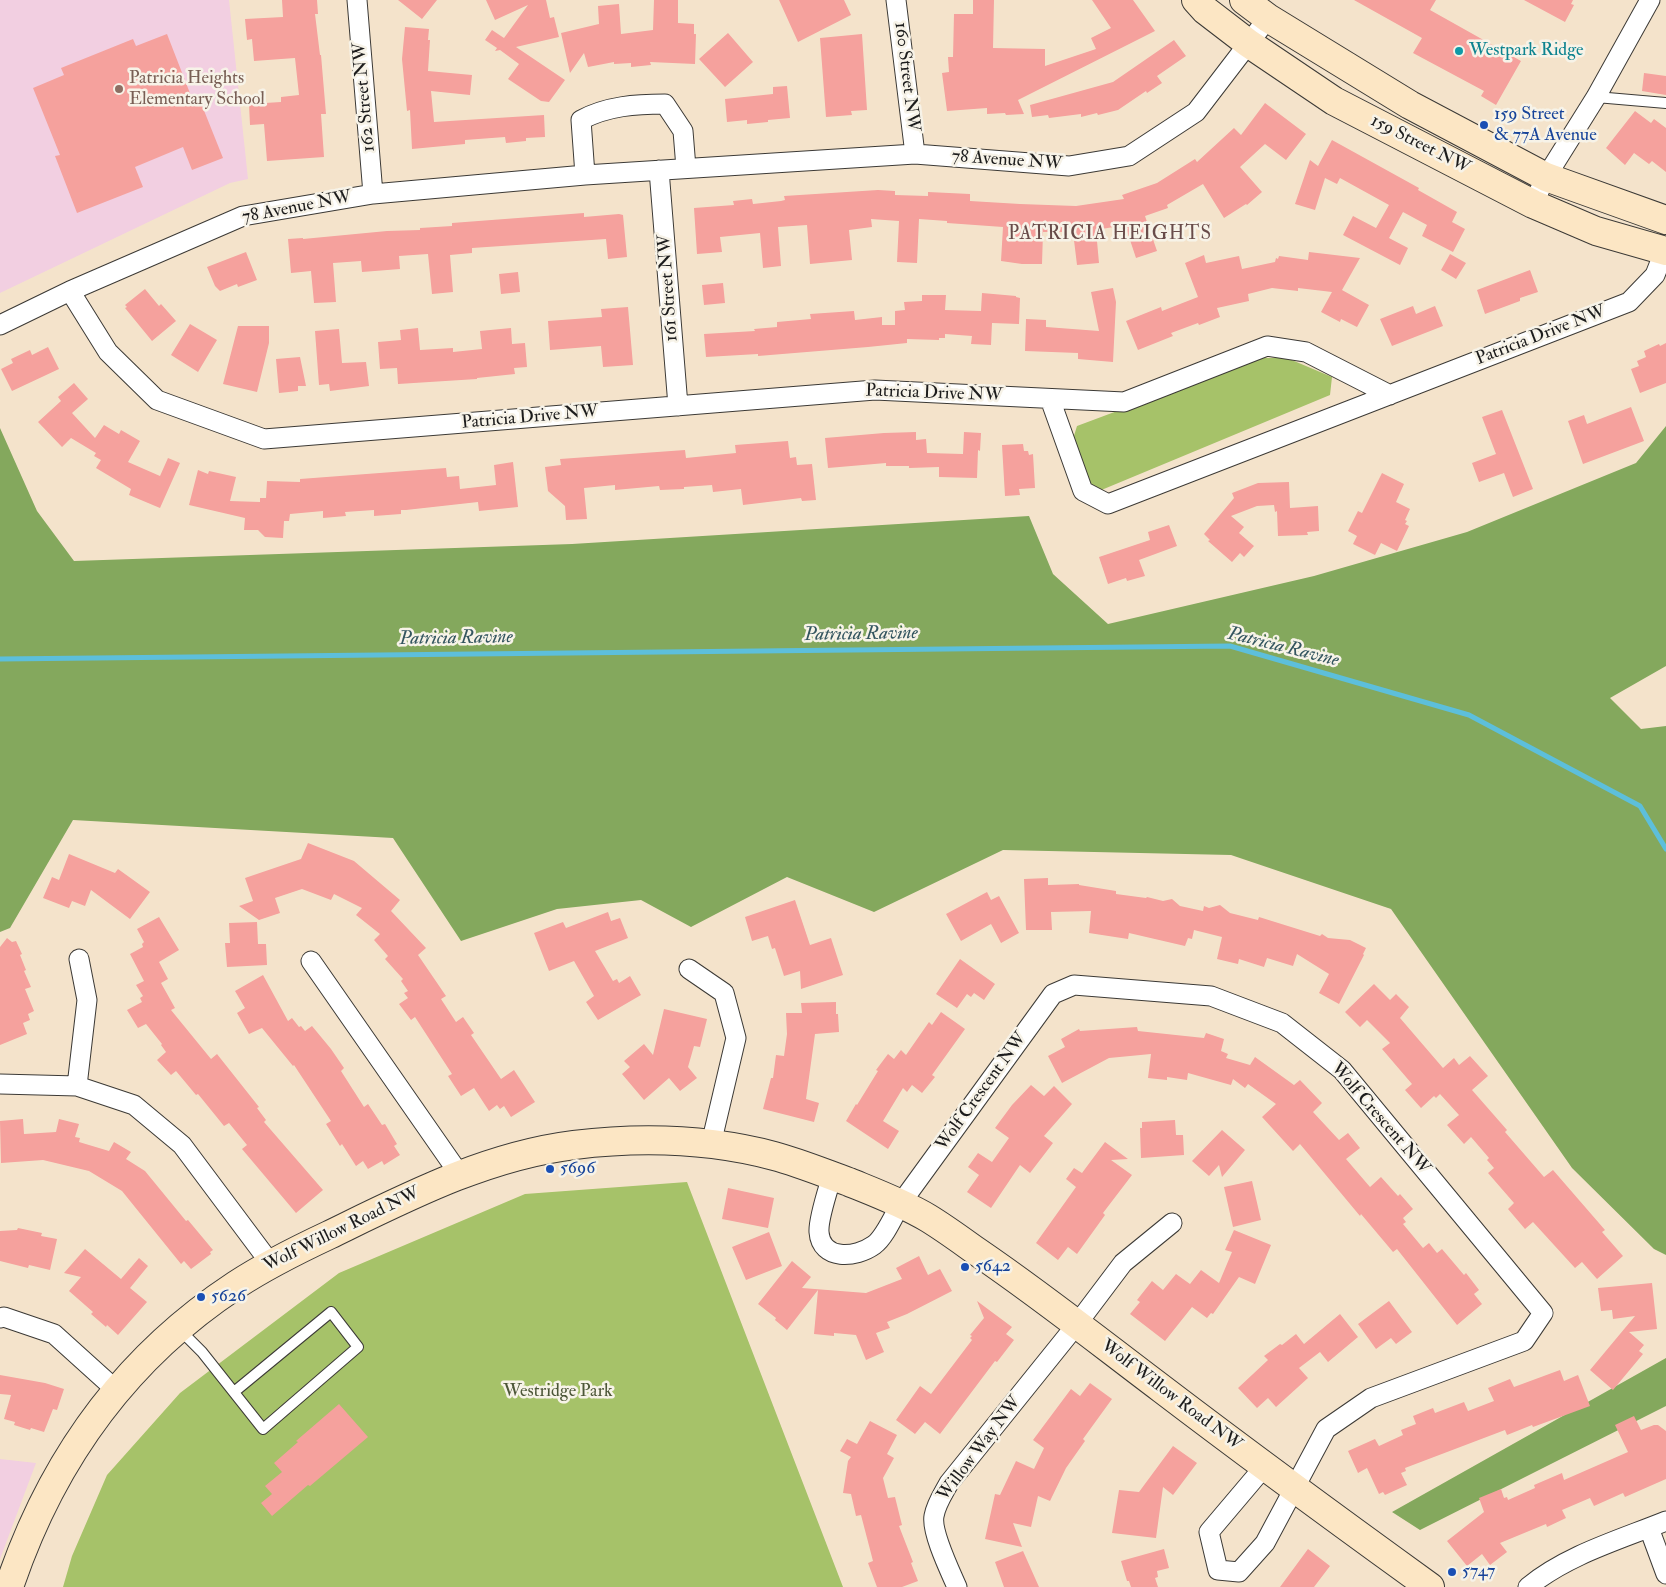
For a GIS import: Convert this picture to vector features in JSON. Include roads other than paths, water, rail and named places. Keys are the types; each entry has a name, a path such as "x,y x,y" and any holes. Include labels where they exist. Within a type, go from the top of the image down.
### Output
{"street":[{"name":"162 Street NW","path":"357,0 373,194"},
{"name":"160 Street NW","path":"896,0 915,154"},
{"name":"159 Street NW","path":"1196,0 1205,10 1248,43 1334,101 1532,204 1596,231 1666,250"},
{"name":"159 Street NW","path":"1244,0 1268,18 1410,105 1546,177 1666,220"},
{"path":"1532,204 1546,177 1596,97 1650,0"},
{"name":"78 Avenue NW","path":"0,325 70,291 243,216 373,194 585,175 915,154 1069,166 1129,156 1196,112 1268,18"},
{"path":"585,175 581,120 594,113 633,104 665,104 683,131 686,168"},
{"name":"161 Street NW","path":"659,170 678,406"},
{"name":"Patricia Drive NW","path":"1050,399 1083,491 1108,504 1629,302 1655,275 1666,250"},
{"name":"Patricia Drive NW","path":"70,291 108,352 157,400 264,439 875,390 1124,402 1267,346 1306,352 1390,395"},
{"path":"77,1086 87,1000 79,959"},
{"path":"311,961 460,1175"},
{"path":"689,969 724,993 736,1038 712,1144"},
{"name":"Wolf Crescent NW","path":"901,1203 1053,994 1074,985 1211,996 1282,1024 1342,1070 1543,1313 1524,1341 1371,1398 1326,1429 1295,1489"},
{"path":"0,1084 77,1086 134,1106 182,1145 271,1264"},
{"name":"Wolf Willow Road NW","path":"9,1587 29,1532 53,1483 93,1420 136,1368 178,1328 238,1283 271,1264 421,1190 460,1175 515,1157 572,1145 641,1141 712,1144 773,1156 832,1176 901,1203 931,1220 1003,1269 1264,1467 1430,1587"},
{"path":"832,1176 819,1232 824,1246 835,1254 856,1254 875,1245 901,1203"},
{"path":"1077,1324 1123,1263 1172,1224"},
{"path":"0,1318 4,1317 54,1334 116,1390"},
{"name":"Willow Way NW","path":"957,1587 936,1536 933,1518 937,1505 949,1483 1077,1324"},
{"path":"1264,1467 1209,1532 1218,1570 1238,1572 1265,1543 1295,1489"},
{"path":"1528,1587 1540,1577 1562,1564 1658,1525 1666,1574"}],"lane":[{"path":"1596,97 1666,103"},
{"path":"178,1328 202,1352 263,1429 358,1348 331,1312 234,1392"}],"waterway":[{"name":"Patricia Ravine","path":"0,659 1230,646 1469,715 1640,806 1666,849"}],"place":[{"name":"Westpark Ridge","path":"1459,51"},
{"name":"Patricia Heights Elementary School","path":"119,89"},
{"name":"159 Street & 77A Avenue","path":"1484,125"},
{"name":"5696","path":"550,1169"},
{"name":"5642","path":"965,1267"},
{"name":"5626","path":"201,1297"},
{"name":"5747","path":"1452,1572"}],"district":[{"name":"PATRICIA HEIGHTS","path":"1110,235"}],"park label":[{"name":"Westridge Park","path":"558,1392"}]}
